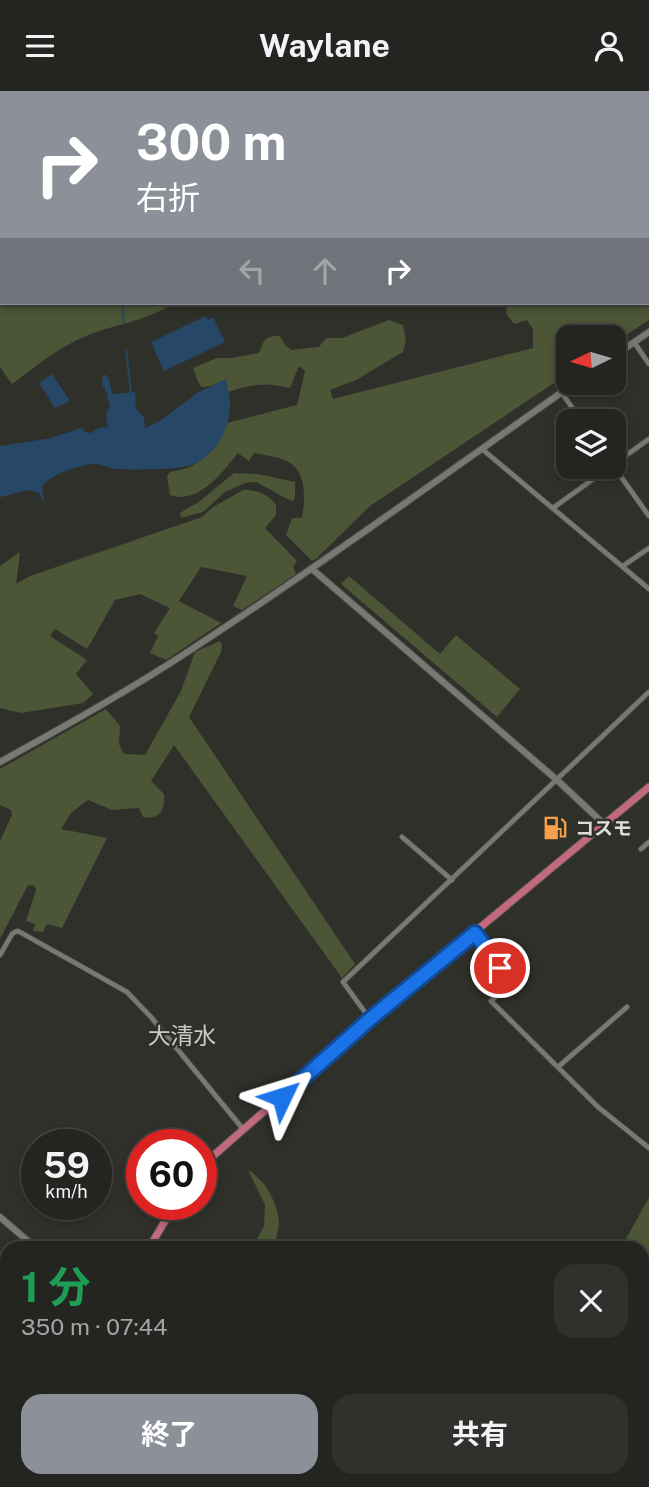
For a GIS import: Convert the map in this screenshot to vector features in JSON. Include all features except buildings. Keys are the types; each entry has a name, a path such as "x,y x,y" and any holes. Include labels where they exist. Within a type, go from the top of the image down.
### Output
{"main road":[{"path":"217,1153 370,1019 649,787"},
{"path":"153,1241 166,1220"}],"street":[{"path":"626,348 649,332"},
{"path":"634,342 649,363"},
{"path":"0,762 130,688 192,649 312,569 559,395"},
{"path":"626,456 649,439"},
{"path":"482,449 649,589"},
{"path":"553,508 594,479"},
{"path":"622,479 649,516"},
{"path":"623,566 649,548"},
{"path":"312,569 604,824"},
{"path":"370,1019 343,982 649,692"},
{"path":"402,837 452,880"},
{"path":"641,849 649,842"},
{"path":"0,955 12,935 21,932 121,988 151,1017 243,1130"},
{"path":"475,933 511,983 491,1001 598,1107 649,1148"},
{"path":"558,1067 626,1007"},
{"path":"0,1217 28,1241"}],"green space":[{"path":"0,305 171,305 153,314 76,341 12,384 0,367"},
{"path":"507,305 649,305 649,320 626,335 626,325 556,325 556,382 370,506 312,561 286,535 292,518 302,518 304,492 296,469 282,459 254,453 249,461 238,453 217,478 200,491 180,497 170,495 167,476 170,472 191,466 206,456 227,423 297,405 305,371 299,366 290,388 259,385 228,392 225,380 202,387 193,368 217,358 259,353 264,341 271,337 280,336 291,350 319,347 326,338 342,338 389,320 403,325 406,340 403,352 356,380 330,390 333,399 533,348 533,329 527,320 514,324 506,314"},
{"path":"234,473 258,474 295,482 294,500 291,501 256,482 245,483 225,492 203,512 181,518 180,513 200,501"},
{"path":"243,490 261,493 276,505 276,515 265,528 297,561 293,567 296,574 242,610 233,606 247,576 201,567 179,601 221,623 166,660 150,653 158,636 154,633 170,608 140,594 115,600 87,649 55,629 50,636 87,660 76,674 93,694 83,703 21,713 0,708 0,566 20,552 16,584 30,576 202,517 213,507"},
{"path":"349,576 440,654 456,635 520,689 497,717 341,584"},
{"path":"220,641 221,652 189,717 355,964 342,978 174,745 151,781 164,794 163,809 158,815 143,817 139,808 112,810 88,800 72,812 61,829 107,838 62,928 47,924 43,932 33,931 35,924 26,921 36,890 35,886 28,885 0,939 0,841 12,815 11,810 0,805 0,769 106,709 120,726 119,744 124,754 145,755 181,691 195,652"},
{"path":"248,1170 265,1185 276,1206 279,1224 274,1241 256,1241 264,1226 265,1205"},
{"path":"649,1197 649,1241 625,1241"}],"water":[{"path":"206,316 208,320 213,317 225,342 164,371 151,342"},
{"path":"52,374 70,401 55,408 39,383"},
{"path":"103,375 106,375 110,382 112,394 135,392 136,408 144,418 145,428 160,421 197,393 226,379 230,407 223,435 205,458 188,466 135,470 90,464 53,477 42,486 44,500 39,493 29,490 0,497 0,446 51,438 81,428 91,433 98,428 108,427 106,417 110,407 102,384"}],"waterway":[{"path":"122,305 124,322"},
{"path":"126,350 131,392"}],"place":[{"name":"コスモ","path":"555,828"}],"district":[{"name":"大清水","path":"182,1035"}],"route":[{"path":"282,1097 370,1019 475,933 500,968"}]}
